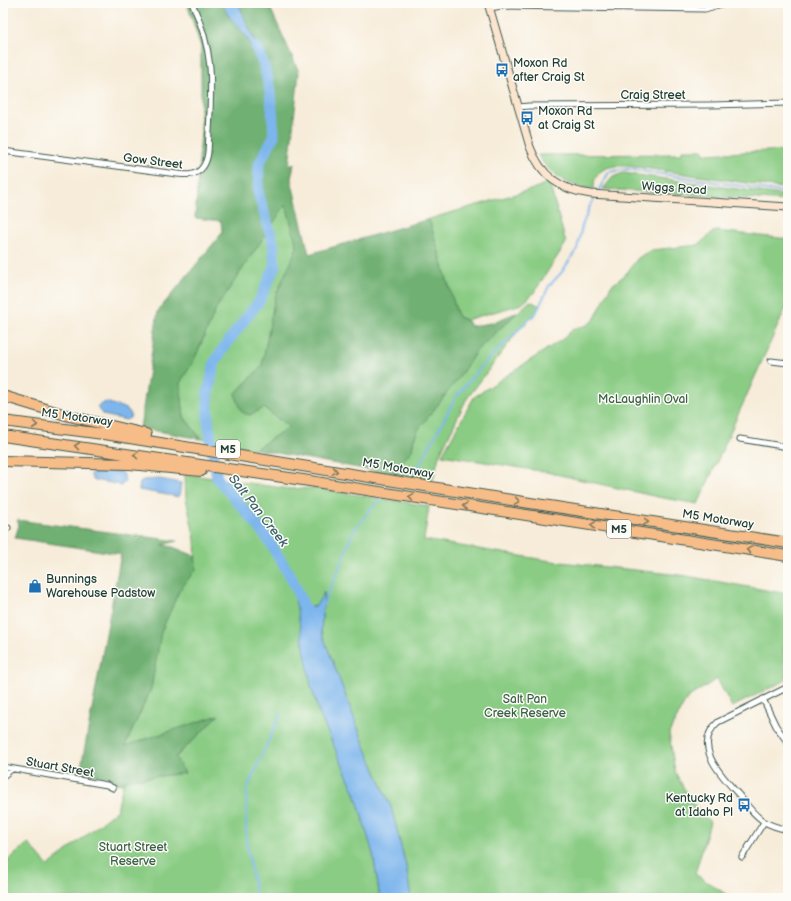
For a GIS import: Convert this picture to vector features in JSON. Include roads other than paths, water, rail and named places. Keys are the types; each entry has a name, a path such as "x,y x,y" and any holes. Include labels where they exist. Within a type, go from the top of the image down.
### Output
{"highway":[{"name":"M5","path":"3,396 69,416 158,440"},
{"name":"M5 Motorway","path":"3,421 158,440 451,491 788,543"},
{"path":"3,436 155,462"},
{"path":"3,461 95,463 155,462"},
{"name":"M5","path":"155,462 303,480 788,556"}],"main road":[{"name":"Wiggs Road","path":"488,5 535,160 544,172 560,185 574,191 601,195 788,207"}],"street":[{"name":"Gow Street","path":"3,151 183,175 197,172 205,164 207,153 212,78 206,39 192,3"},
{"path":"488,5 705,9 725,3"},
{"name":"Craig Street","path":"518,107 788,103"},
{"path":"770,360 788,363"},
{"path":"740,439 788,447"},
{"path":"788,687 718,722 710,731 707,742 709,754 720,774 756,814 764,822 788,830"},
{"path":"763,699 776,726 788,743"},
{"name":"Stuart Street","path":"3,767 107,785 113,788"},
{"path":"3,776 12,769"},
{"path":"742,857 764,822"}],"water":[{"path":"222,3 238,3 263,60 258,62 246,36 228,15"},
{"path":"106,402 127,409 131,414 130,418 126,420 103,415 98,409 98,406"},
{"path":"94,470 122,472 125,481 121,486 93,480 91,473"},
{"path":"160,479 181,483 179,497 139,490 140,483 143,480"},
{"path":"324,592 321,631 366,749 391,807 406,866 411,898 380,898 373,854 355,793 319,713 311,686 295,599 304,608 316,606"}],"waterway":[{"name":"Salt Pan Creek","path":"256,47 263,63 269,85 272,108 274,136 259,164 258,192 273,242 275,266 260,300 224,347 215,362 208,393 208,421 217,478 269,541 291,577 310,621"},
{"path":"597,193 609,172 628,169 788,193"},
{"path":"408,479 415,473 456,397 487,360 536,313 549,286 562,272 577,249 582,226 595,197"},
{"path":"322,607 339,569 352,534 372,507 385,497"},
{"path":"256,898 246,840 247,789 281,713"}],"place":[{"name":"Moxon Rd after Craig St","path":"502,70"},
{"name":"Moxon Rd at Craig St","path":"527,118"},
{"name":"Bunnings Warehouse Padstow","path":"35,586"},
{"name":"Kentucky Rd at Idaho Pl","path":"744,805"}],"park label":[{"name":"McLaughlin Oval","path":"643,399"},
{"name":"Salt Pan Creek Reserve","path":"525,706"},
{"name":"Stuart Street Reserve","path":"133,854"}]}
